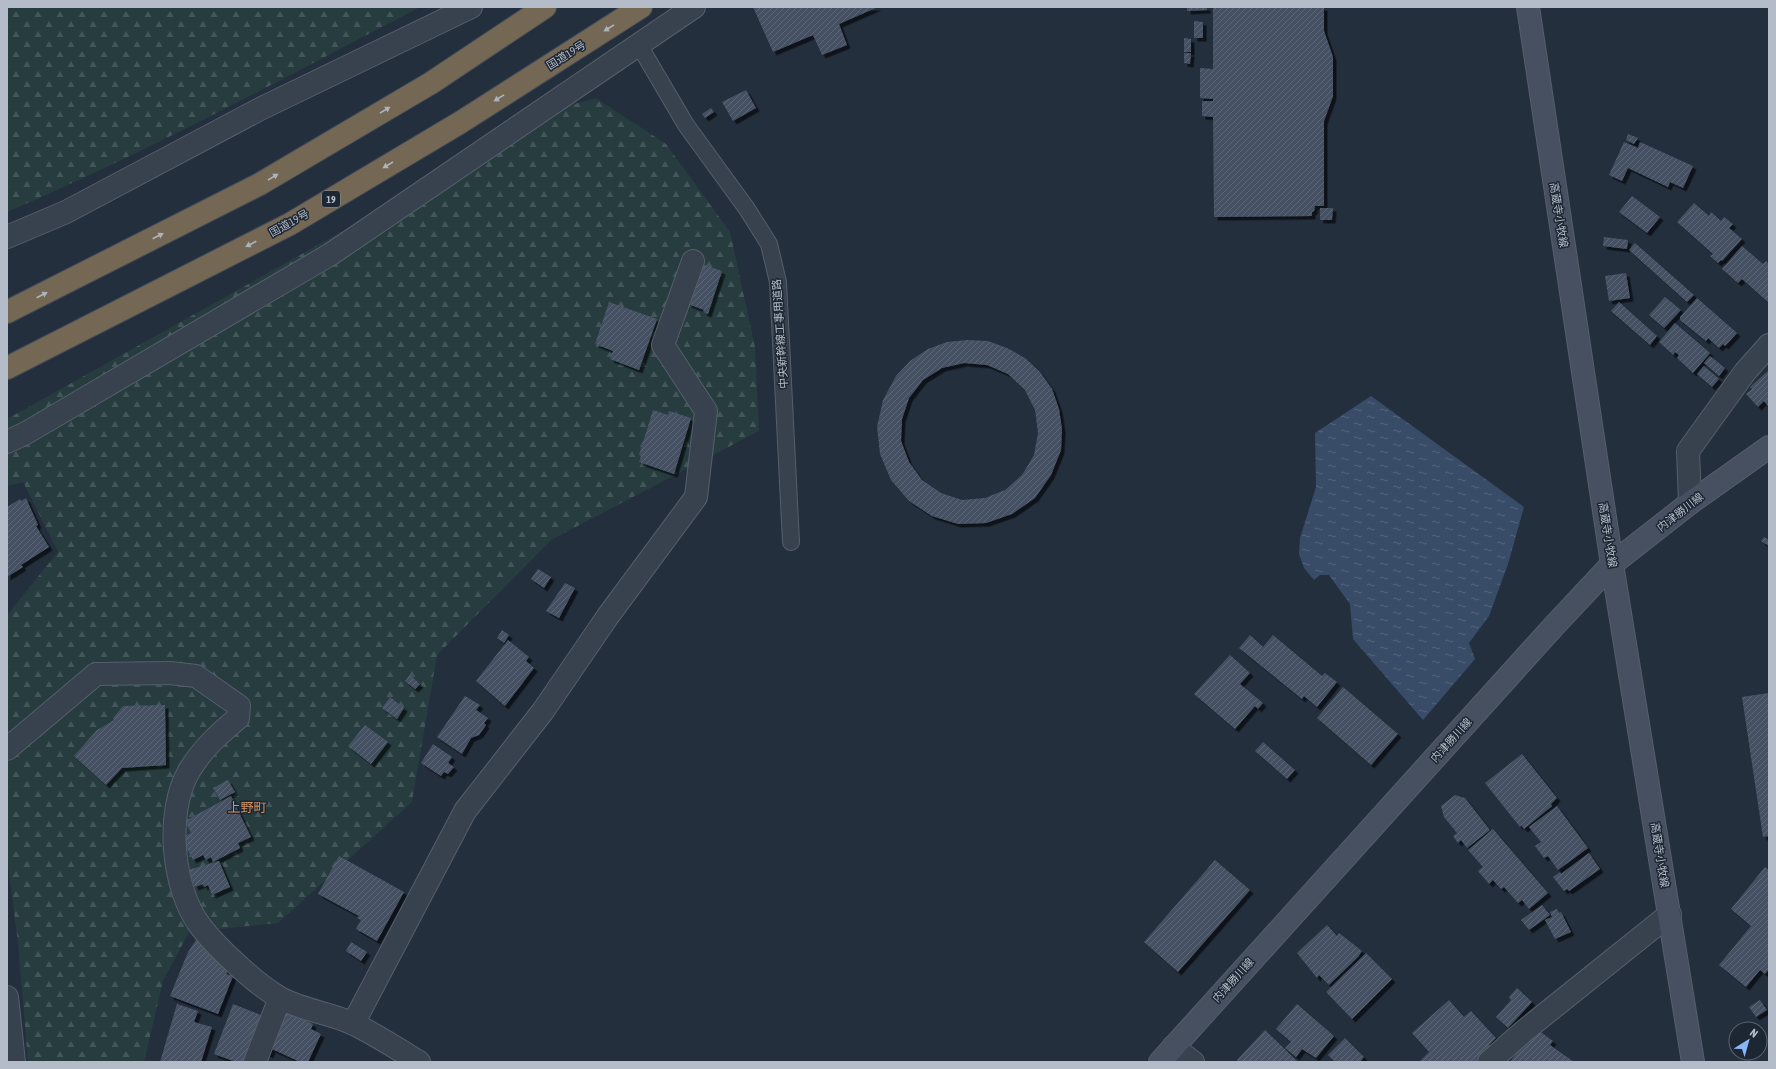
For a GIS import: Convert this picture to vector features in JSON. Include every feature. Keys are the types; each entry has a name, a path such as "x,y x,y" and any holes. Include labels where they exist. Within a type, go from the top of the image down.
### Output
{"highway":[{"path":"7,312 260,184 431,83 546,7"},
{"name":"国道19号","path":"7,368 290,224 461,122 641,7"}],"main road":[{"name":"高蔵寺小牧線","path":"1528,7 1612,564 1670,914 1692,1062"},
{"name":"内津勝川線","path":"1167,1054 1554,626 1612,564 1690,503 1769,448"}],"street":[{"path":"7,237 66,212 260,109 470,7"},
{"path":"7,442 26,433 331,254 694,7"},
{"path":"353,1024 465,811 543,711 608,616 696,497 706,411 663,345 694,261"},
{"path":"1690,503 1688,451 1745,372 1769,345"},
{"path":"7,749 96,674 170,673 196,676 239,706 238,718 206,746 188,772 177,799 174,829 176,862 184,895 200,927 240,968 280,998 353,1024 419,1062"},
{"path":"1489,1062 1524,1031 1670,914"},
{"path":"7,997 14,1062"},
{"path":"255,1062 280,998"},
{"path":"1167,1054 1193,1062"}],"lane":[{"name":"中央新幹線工事用道路","path":"639,45 686,125 747,209 769,244 778,282 791,542"}],"green space":[{"path":"7,7 420,7 267,87 112,165 7,212"},
{"path":"596,98 666,144 730,232 755,347 759,431 551,540 437,655 412,802 278,923 189,932 163,981 144,1062 28,1062 18,943 7,857 7,615 58,552 23,482 7,486 7,419 384,208 512,121"}],"water":[{"path":"1371,396 1524,507 1508,564 1489,616 1469,643 1475,659 1423,720 1353,639 1350,604 1329,575 1320,575 1314,580 1304,568 1299,554 1300,538 1316,487 1315,433"}],"building":[{"path":"753,7 878,7 839,24 847,45 822,55 813,35 773,52"},
{"path":"1187,7 1207,7 1207,10 1187,11"},
{"path":"1213,7 1324,7 1324,31 1333,57 1333,96 1324,121 1324,206 1315,206 1312,216 1214,217 1213,117 1202,116 1202,101 1213,101 1213,99 1200,98 1200,68 1213,69"},
{"path":"1194,21 1203,22 1203,38 1194,38"},
{"path":"1184,38 1191,39 1191,52 1184,52"},
{"path":"1184,53 1191,53 1190,64 1184,63"},
{"path":"746,90 756,108 733,121 722,102"},
{"path":"711,108 714,112 705,118 702,114"},
{"path":"1628,134 1638,138 1634,144 1626,140"},
{"path":"1624,142 1638,148 1640,142 1693,166 1683,188 1670,182 1668,187 1628,168 1622,181 1609,175"},
{"path":"1632,196 1660,217 1647,233 1619,212"},
{"path":"1694,203 1709,216 1711,212 1721,221 1724,217 1733,224 1729,228 1742,239 1722,261 1721,260 1718,263 1710,256 1713,254 1677,222"},
{"path":"1320,208 1333,208 1332,220 1320,220"},
{"path":"1604,237 1628,240 1627,249 1603,246"},
{"path":"1635,243 1694,295 1687,302 1629,250"},
{"path":"1742,246 1763,264 1766,261 1769,264 1769,303 1742,279 1738,283 1722,269"},
{"path":"702,264 722,271 708,314 703,312 704,310 688,304"},
{"path":"1626,273 1630,298 1609,301 1605,276"},
{"path":"1665,297 1681,310 1664,328 1649,315"},
{"path":"1697,298 1737,333 1725,346 1723,344 1719,348 1708,338 1706,341 1680,320 1680,317"},
{"path":"609,302 657,319 639,370 610,359 613,351 595,344"},
{"path":"1619,302 1657,336 1650,345 1611,311"},
{"path":"1675,323 1710,353 1693,373 1677,358 1679,355 1675,352 1673,355 1659,342"},
{"path":"967,340 988,341 1007,348 1025,358 1040,372 1052,389 1059,409 1062,429 1061,450 1051,475 1035,498 1012,514 986,523 958,524 932,516 909,501 891,480 880,454 877,427 883,400 896,376 910,361 928,349 947,342","holes":["964,363 987,365 1008,374 1025,390 1035,410 1038,433 1034,455 1022,475 1005,490 985,498 962,500 941,493 922,480 909,462 901,441 902,419 909,398 923,380 942,368"]},
{"path":"1710,356 1725,368 1719,376 1704,363"},
{"path":"1704,366 1719,379 1712,387 1697,374"},
{"path":"1769,370 1769,405 1768,406 1764,401 1758,407 1746,394 1752,389 1750,387"},
{"path":"653,410 668,415 669,411 691,418 674,474 639,462 641,456 639,455"},
{"path":"26,498 38,525 36,526 49,547 21,565 23,567 7,577 7,507 20,499 21,501"},
{"path":"1764,537 1769,540 1769,546 1761,541"},
{"path":"538,569 551,577 544,588 531,579"},
{"path":"565,583 575,588 559,618 546,611"},
{"path":"502,630 509,635 504,643 497,638"},
{"path":"1250,635 1263,647 1273,635 1322,676 1325,673 1337,682 1317,707 1304,696 1302,699 1239,648"},
{"path":"508,640 529,657 526,661 534,668 505,706 476,681"},
{"path":"1230,655 1250,673 1240,684 1263,703 1258,709 1255,706 1235,729 1194,694"},
{"path":"410,675 420,684 415,689 405,681"},
{"path":"1343,687 1398,734 1371,765 1317,718"},
{"path":"1769,693 1769,836 1763,837 1742,697"},
{"path":"465,696 480,705 476,710 488,718 484,723 486,725 479,735 471,738 462,754 437,737"},
{"path":"390,697 404,708 397,719 382,708"},
{"path":"165,705 166,765 122,768 106,785 74,756 97,730 114,720 113,718 123,706"},
{"path":"365,725 388,742 371,764 348,746"},
{"path":"1263,742 1295,770 1287,779 1255,751"},
{"path":"433,744 452,757 448,763 454,767 448,774 444,772 441,776 421,763"},
{"path":"1522,754 1557,798 1551,804 1552,806 1524,829 1521,825 1520,827 1485,783"},
{"path":"228,780 235,792 220,800 213,788"},
{"path":"1455,795 1465,798 1490,830 1467,848 1461,840 1458,843 1453,836 1457,833 1444,817 1441,806"},
{"path":"231,796 251,837 238,843 240,848 213,862 211,857 206,860 203,855 193,860 181,838 191,833 185,821"},
{"path":"1557,806 1588,848 1558,870 1548,856 1544,858 1535,846 1541,842 1529,827"},
{"path":"1493,829 1548,893 1529,909 1522,900 1518,903 1504,887 1501,889 1493,880 1489,884 1478,871 1483,867 1468,850"},
{"path":"1589,853 1600,869 1569,891 1567,889 1564,891 1553,877 1560,872 1561,874"},
{"path":"339,856 404,892 377,941 356,929 361,920 357,918 359,916 318,894"},
{"path":"1215,860 1250,890 1178,972 1144,942"},
{"path":"219,861 230,887 212,895 208,885 204,887 203,884 195,887 188,870"},
{"path":"1765,867 1769,870 1769,969 1765,974 1760,970 1746,987 1719,965 1751,926 1731,909"},
{"path":"1542,905 1550,915 1529,930 1521,920"},
{"path":"1557,909 1559,913 1561,912 1571,932 1555,939 1545,920 1552,917 1550,912"},
{"path":"1327,925 1337,936 1339,933 1362,951 1358,957 1329,985 1319,975 1317,978 1297,953"},
{"path":"200,934 232,967 226,974 233,976 218,1014 170,996 188,952"},
{"path":"351,942 367,952 361,961 346,951"},
{"path":"1366,953 1392,979 1352,1019 1326,992"},
{"path":"1517,988 1532,1002 1508,1028 1496,1017 1511,1000 1509,997"},
{"path":"1449,1000 1464,1017 1471,1011 1496,1038 1489,1045 1494,1050 1481,1062 1419,1062 1429,1052 1412,1033"},
{"path":"1760,1000 1767,1010 1756,1017 1749,1007"},
{"path":"177,1004 198,1011 194,1022 212,1027 201,1062 160,1062"},
{"path":"233,1004 266,1017 249,1062 236,1062 214,1054"},
{"path":"1297,1004 1334,1036 1316,1058 1302,1049 1296,1057 1285,1048 1291,1042 1276,1029"},
{"path":"283,1010 313,1024 311,1029 321,1034 308,1062 300,1062 272,1049 270,1055 263,1052"},
{"path":"1535,1028 1553,1041 1550,1045 1574,1062 1510,1062"},
{"path":"1265,1030 1298,1062 1239,1062 1237,1060"},
{"path":"1345,1038 1364,1057 1360,1062 1335,1062 1328,1055"}],"district":[{"name":"上野町","path":"247,807"}]}
